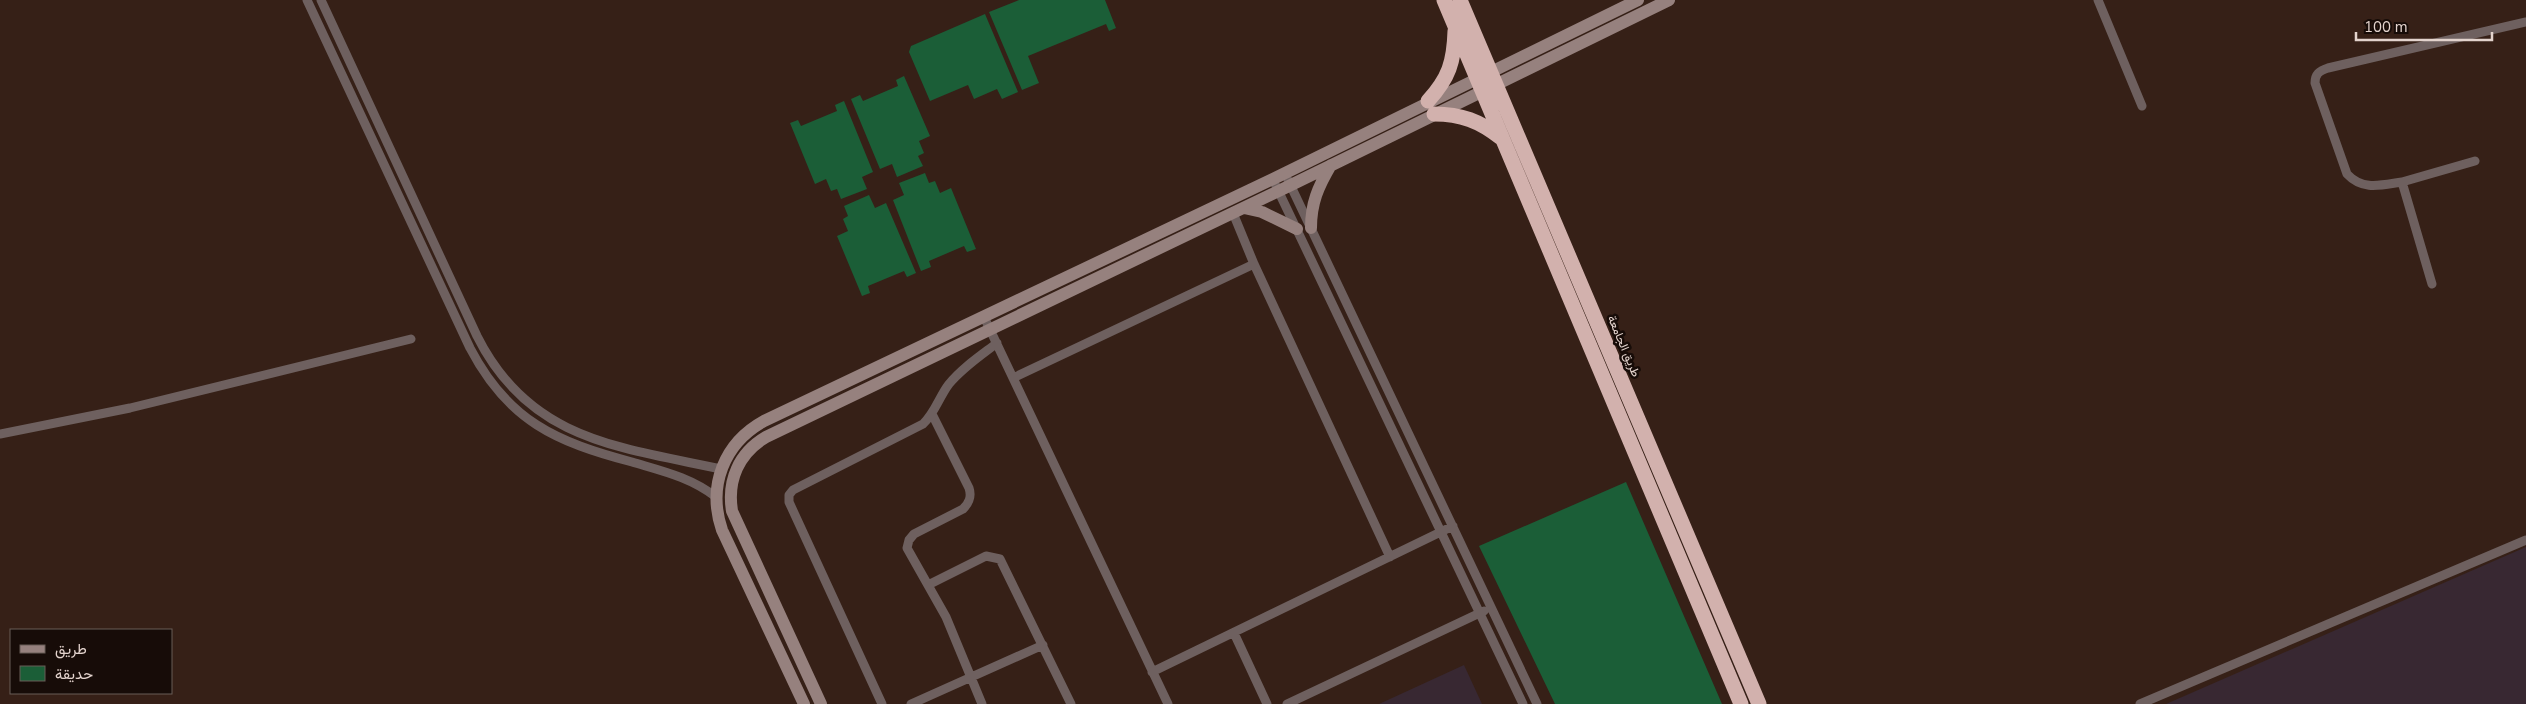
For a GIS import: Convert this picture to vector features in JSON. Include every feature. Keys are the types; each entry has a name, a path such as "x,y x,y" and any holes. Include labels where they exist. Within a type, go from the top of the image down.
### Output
{"highway":[{"path":"1444,0 1741,704"},
{"name":"طريق الجامعة","path":"1460,0 1759,704"},
{"path":"1455,27 1455,48 1448,75 1431,108 1476,121 1502,139"},
{"path":"1543,234 1557,227"},
{"path":"1654,498 1668,491"}],"street":[{"path":"307,0 470,348 494,386 526,418 564,441 592,452 680,476 716,497 730,496"},
{"path":"321,0 477,336 505,382 523,400 544,416 580,434 653,454 721,469"},
{"path":"1493,78 1638,0"},
{"path":"804,704 722,530 716,497 721,469 735,444 748,431 764,421 1279,176 1431,108 1479,84 1669,0"},
{"path":"2098,0 2142,106"},
{"path":"2475,161 2402,182 2364,186 2358,183 2347,174 2315,83 2318,73 2328,68 2526,22"},
{"path":"821,704 736,524 730,496 734,473 746,454 766,437 1331,166 1431,108"},
{"path":"1311,228 1311,210 1315,195 1331,166"},
{"path":"1279,176 1291,186 1537,704"},
{"path":"1279,176 1279,191 1523,704"},
{"path":"2402,182 2432,284"},
{"path":"1239,210 1262,212 1297,229"},
{"path":"1239,210 1254,264 1390,557"},
{"path":"1013,378 1254,264"},
{"path":"984,317 1168,704"},
{"path":"0,434 139,406 411,340"},
{"path":"882,704 790,502 789,495 793,490 917,428 932,414 942,393 954,378 997,343"},
{"path":"932,414 969,488 970,496 963,509 917,532 908,540 908,552 928,585 954,636 982,704"},
{"path":"735,444 746,454"},
{"path":"1152,672 1453,526"},
{"path":"2140,704 2526,540"},
{"path":"928,585 982,557 997,557 1004,565 1071,704"},
{"path":"1287,704 1492,608"},
{"path":"1234,632 1267,704"},
{"path":"911,704 1043,645"}],"shaded area":[{"path":"2526,547 2526,704 2166,704"},
{"path":"1464,665 1482,704 1379,704"}],"green space":[{"path":"1019,0 1105,0 1116,28 1109,31 1106,24 1028,56 1039,83 1022,90 989,12"},
{"path":"985,14 1018,92 1002,99 997,89 974,99 968,85 930,101 909,52 911,46"},
{"path":"904,76 930,136 919,141 924,153 918,156 923,166 897,177 892,164 880,169 851,99 860,95 863,101 898,86 896,80"},
{"path":"844,101 873,172 862,177 867,189 841,199 837,189 831,191 826,179 815,184 790,123 798,120 801,126 837,111 835,105"},
{"path":"925,173 929,183 935,181 940,193 951,188 976,249 967,252 964,246 929,261 931,267 921,271 893,200 904,195 899,183"},
{"path":"869,195 875,208 886,203 916,273 907,277 904,271 868,286 870,293 862,296 837,236 848,231 843,219 848,216 844,206"},
{"path":"1626,482 1722,704 1555,704 1479,546"}]}
